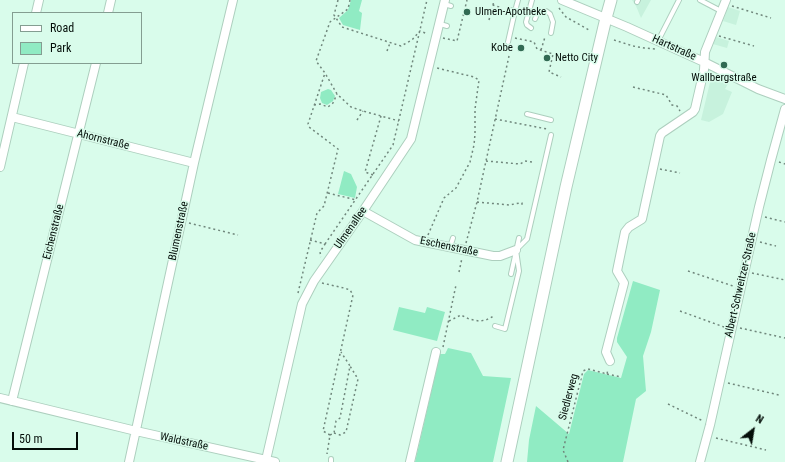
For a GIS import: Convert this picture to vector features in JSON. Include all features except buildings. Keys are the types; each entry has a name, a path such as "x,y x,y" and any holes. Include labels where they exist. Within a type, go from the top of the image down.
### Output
{"main road":[{"path":"508,462 566,187 606,18 612,0"}],"street":[{"path":"36,12 39,0"},
{"path":"108,12 111,0"},
{"name":"Blumenstraße","path":"129,462 194,163 233,0"},
{"name":"Hartstraße","path":"562,0 606,18 657,45 704,62 758,89 785,99"},
{"name":"Ulmenallee","path":"266,460 302,304 314,281 363,211 411,138 437,36 443,25 447,3"},
{"path":"610,361 606,352 624,283 617,271 625,232 629,227 642,219 660,136 695,109 704,70 705,52 724,5"},
{"path":"0,168 24,64"},
{"name":"Eichenstraße","path":"12,401 96,64"},
{"name":"Albert-Schweitzer-Straße","path":"700,462 734,328 740,288 764,185 785,109"},
{"name":"Ahornstraße","path":"12,117 194,163"},
{"name":"Eschenstraße","path":"363,211 415,240 493,256 500,256 516,250"},
{"path":"410,462 436,352"},
{"name":"Waldstraße","path":"0,398 136,431 275,462"}],"lane":[{"path":"508,42 514,11 518,0"},
{"path":"531,28 526,22 532,0"},
{"path":"657,45 679,0"},
{"path":"700,0 724,5"},
{"path":"535,19 537,14 541,11 546,11 550,14 553,22 549,32"},
{"path":"527,114 551,120"},
{"path":"516,250 527,239 550,138"},
{"path":"450,247 453,238"},
{"path":"511,274 519,238"},
{"path":"495,326 505,329 519,271 516,250"}],"path":[{"path":"338,0 334,15 342,26 401,46 412,40 420,31"},
{"path":"350,0 348,9 330,22 316,61 337,94 351,107 399,121"},
{"path":"324,267 320,252 374,175 393,145 427,0"},
{"path":"420,31 457,41 467,0"},
{"path":"489,20 494,0"},
{"path":"492,5 502,8"},
{"path":"724,5 771,18"},
{"path":"561,11 566,17 590,30"},
{"path":"541,50 549,32"},
{"path":"712,34 754,46"},
{"path":"513,38 534,42 537,49 553,54 549,72 561,77"},
{"path":"614,40 633,46 650,49 657,45"},
{"path":"387,51 390,43"},
{"path":"459,272 477,202 509,56"},
{"path":"426,242 444,198 456,188 470,162 474,145 475,109 479,80 474,77 429,66"},
{"path":"302,304 297,296 310,240 317,213 324,206 338,150 309,127 308,124 325,73"},
{"path":"633,87 666,95 672,105 678,106 685,117"},
{"path":"314,105 320,104 328,107 334,103 337,94"},
{"path":"357,120 363,111"},
{"path":"374,175 365,172 381,116"},
{"path":"495,119 552,130 550,138"},
{"path":"486,161 520,164 525,161 532,162"},
{"path":"653,167 680,173"},
{"path":"328,193 356,200"},
{"path":"477,202 508,205 522,203 522,206"},
{"path":"762,216 785,222"},
{"path":"181,221 238,235"},
{"path":"310,240 325,244"},
{"path":"758,241 776,246"},
{"path":"688,271 740,288"},
{"path":"750,272 785,280"},
{"path":"314,281 350,290 353,295 323,431 330,435"},
{"path":"436,352 443,350 456,285"},
{"path":"680,311 734,328 785,338"},
{"path":"449,321 461,315 479,321 492,317 495,326"},
{"path":"330,435 334,433 340,434 346,432 358,379 341,352"},
{"path":"610,361 607,374 621,377"},
{"path":"334,433 336,421 340,418 350,366"},
{"name":"Siedlerweg","path":"568,462 563,450 583,371 588,369 607,374"},
{"path":"724,382 779,395"},
{"path":"668,404 710,425"},
{"path":"327,455 330,435"},
{"path":"711,437 766,450"}],"shaded area":[{"path":"632,0 651,0 641,18 636,6"},
{"path":"728,7 740,11 736,25 723,21"},
{"path":"716,37 729,41 727,48 713,44"},
{"path":"712,74 729,82 725,89 732,92 723,114 709,122 701,120"}],"green space":[{"path":"351,0 362,0 359,11 362,13 360,30 343,25 339,18 348,10"},
{"path":"328,89 331,90 335,96 333,101 327,105 322,103 320,98 321,92"},
{"path":"344,171 351,174 357,187 355,198 338,194"},
{"path":"633,281 660,290 651,332 643,356 646,391 636,399 623,462 527,462 529,440 536,406 569,434 584,374 588,370 621,378 627,357 617,342 617,338"},
{"path":"399,307 425,313 427,307 445,312 437,341 393,330"},
{"path":"448,348 471,353 483,376 511,378 493,462 415,462 440,354 445,354"}],"place":[{"name":"Ulmen-Apotheke","path":"467,12"},
{"name":"Kobe","path":"521,48"},
{"name":"Netto City","path":"547,58"},
{"name":"Wallbergstraße","path":"724,65"}]}
